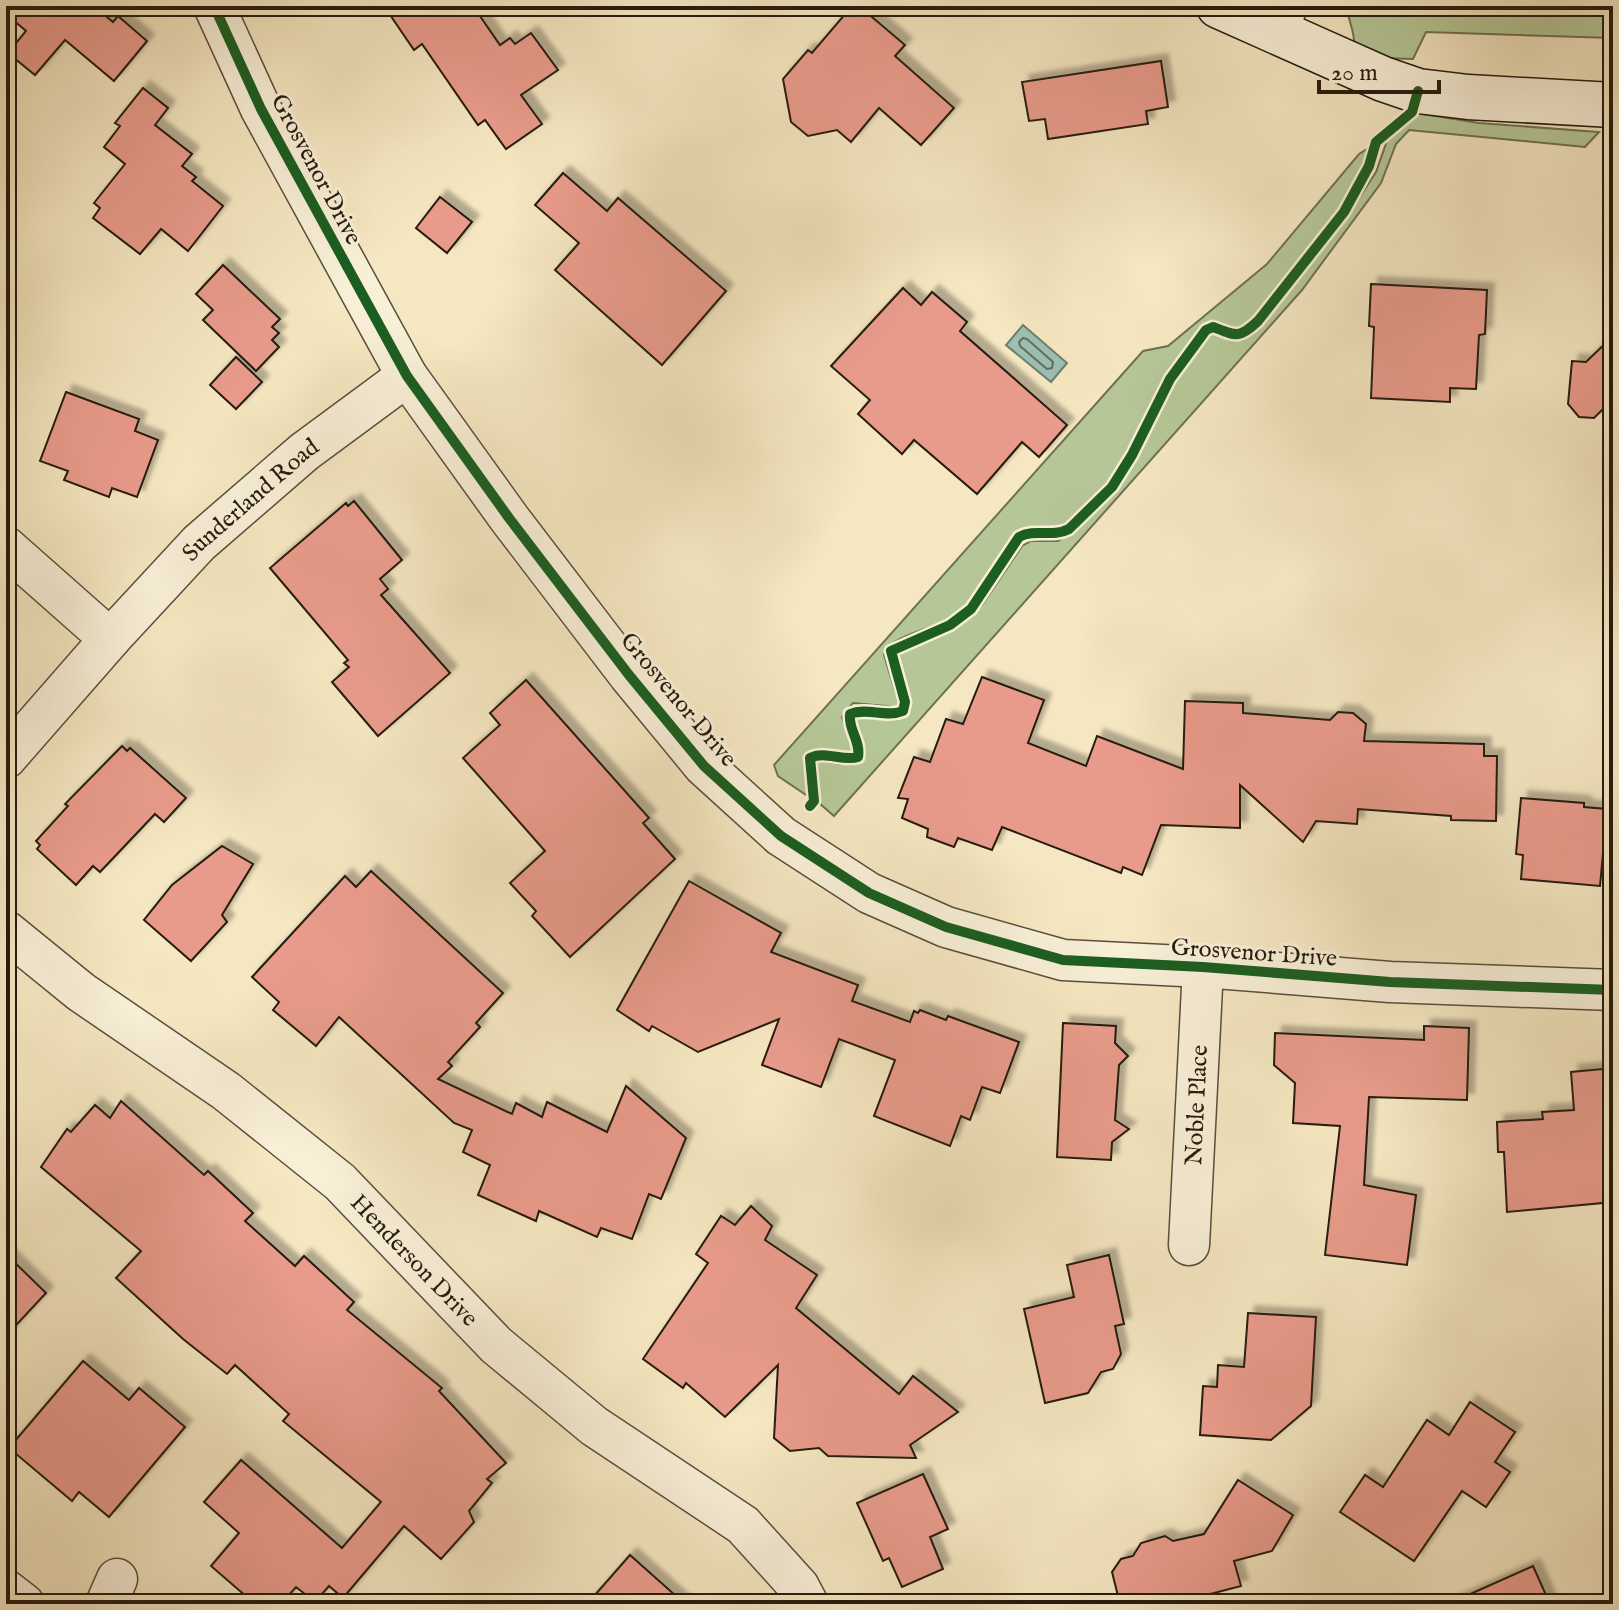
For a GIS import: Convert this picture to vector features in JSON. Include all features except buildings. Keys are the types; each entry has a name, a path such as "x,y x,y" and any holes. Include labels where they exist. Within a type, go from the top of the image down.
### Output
{"street":[{"name":"Grosvenor Drive","path":"214,6 261,109 407,376 509,518 629,675 704,766 781,836 869,893 946,927 1063,960 1203,967 1390,982 1613,990"},
{"path":"1219,6 1293,20 1383,79 1418,91 1468,97 1613,105"},
{"name":"Sunderland Road","path":"6,758 199,543 304,452 407,376"},
{"path":"6,547 110,639"},
{"name":"Henderson Drive","path":"6,931 81,992 226,1091 340,1182 496,1345 594,1426 743,1525 799,1587 808,1604"},
{"name":"Noble Place","path":"1189,1245 1203,967"},
{"path":"6,1590 24,1604"}],"green space":[{"path":"1348,6 1613,6 1613,38 1426,32 1413,59 1382,58 1354,45"},
{"path":"1417,113 1479,123 1599,132 1585,147 1409,130 1396,144 1381,183 1302,290 834,816 819,803 814,763 851,765 863,758 865,749 853,718 893,718 909,709 896,654 898,651 956,628 982,605 1022,546 1031,541 1058,541 1082,524 1108,499 1129,470 1172,386 1207,337 1213,333 1242,338 1259,328 1346,218 1376,172 1388,138"},
{"path":"1369,148 1334,218 1251,322 1234,330 1209,322 1198,330 1156,395 1130,453 1102,492 1080,515 1058,528 1021,530 979,591 959,612 901,638 887,649 884,655 899,704 897,707 853,703 842,717 853,749 851,753 814,751 807,754 804,762 809,797 778,776 774,765 1143,351 1168,346 1267,264 1359,154"}],"water":[{"path":"1023,325 1067,363 1051,382 1006,345"}],"cycle path":[{"path":"214,6 261,109 407,376 509,518 629,675 704,766 781,836 869,893 946,927 1063,960 1203,967 1390,982 1613,990"},
{"path":"810,806 814,801 810,758 822,755 858,757 850,714 903,711 905,702 891,651 950,625 971,609 1019,537 1069,529 1112,487 1132,455 1170,379 1206,330 1213,327 1237,334 1258,321 1344,212 1369,166 1376,142 1412,112 1418,91"}]}
